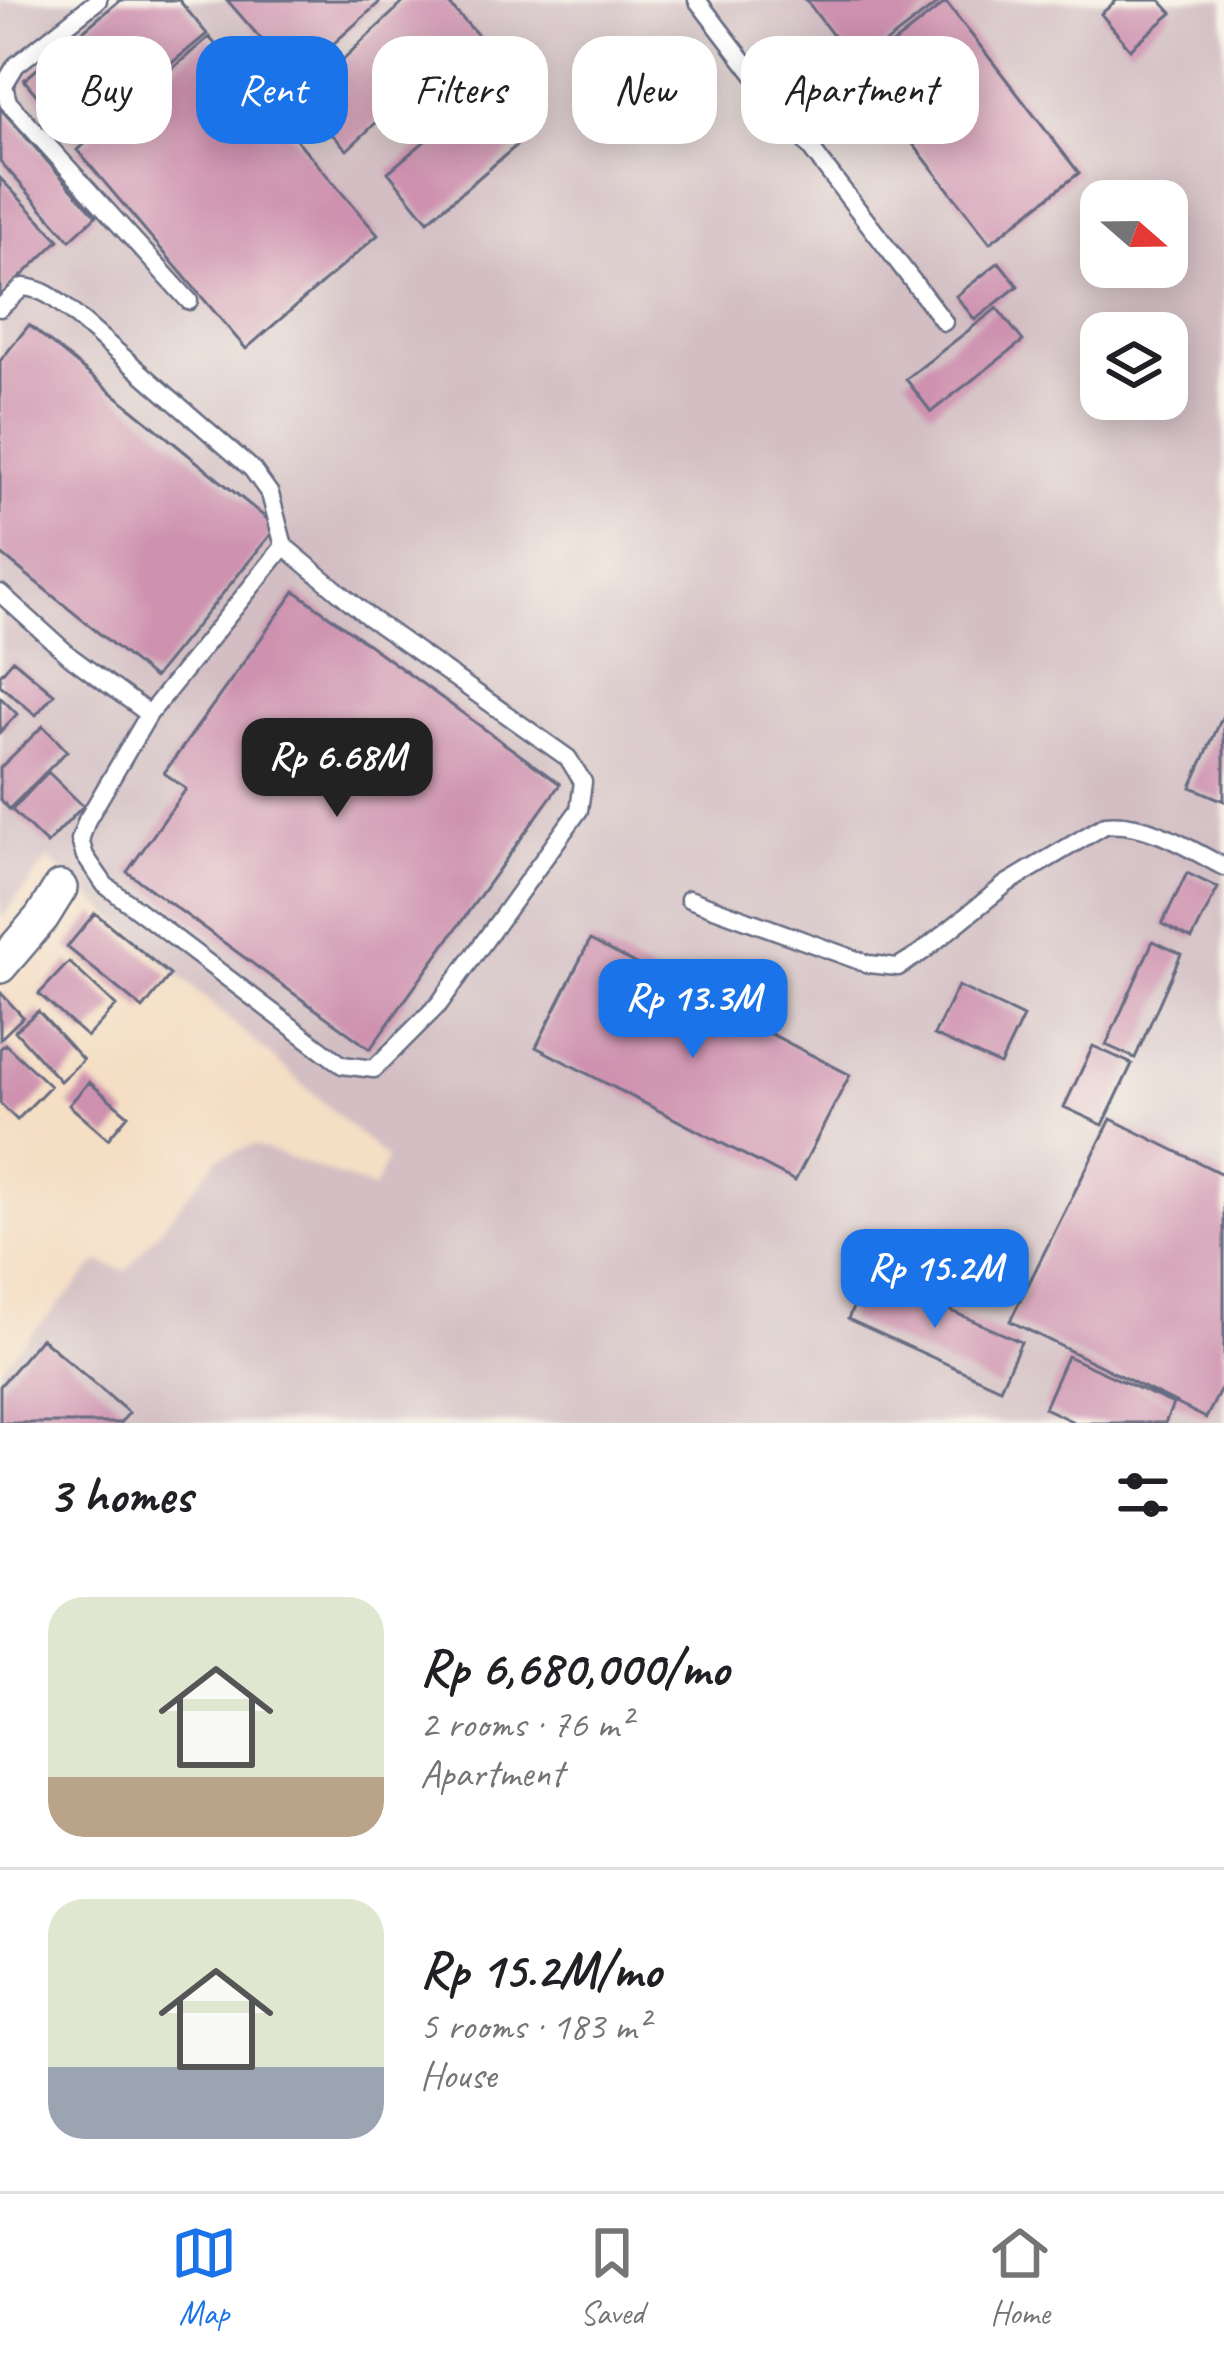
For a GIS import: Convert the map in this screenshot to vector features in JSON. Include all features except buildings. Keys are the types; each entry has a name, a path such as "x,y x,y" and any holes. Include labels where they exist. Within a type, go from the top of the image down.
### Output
{"street":[{"path":"0,966 60,888"}],"lane":[{"path":"98,0 16,65 4,85 8,102 189,302"},
{"path":"697,0 944,322"},
{"path":"0,308 23,287 49,294 70,311 252,469 270,494 284,546 370,618 568,758 583,782 579,810 439,1004 374,1069 342,1065 105,885 80,840 149,714 284,546"},
{"path":"0,592 71,656 149,714"},
{"path":"689,898 868,964 898,967 1006,884 1105,825 1142,828 1224,867"}],"shaded area":[{"path":"0,0 1224,0 1224,1423 0,1423 0,1368 98,1262 126,1271 218,1158 254,1145 374,1189 387,1159 48,859 0,920"}]}
